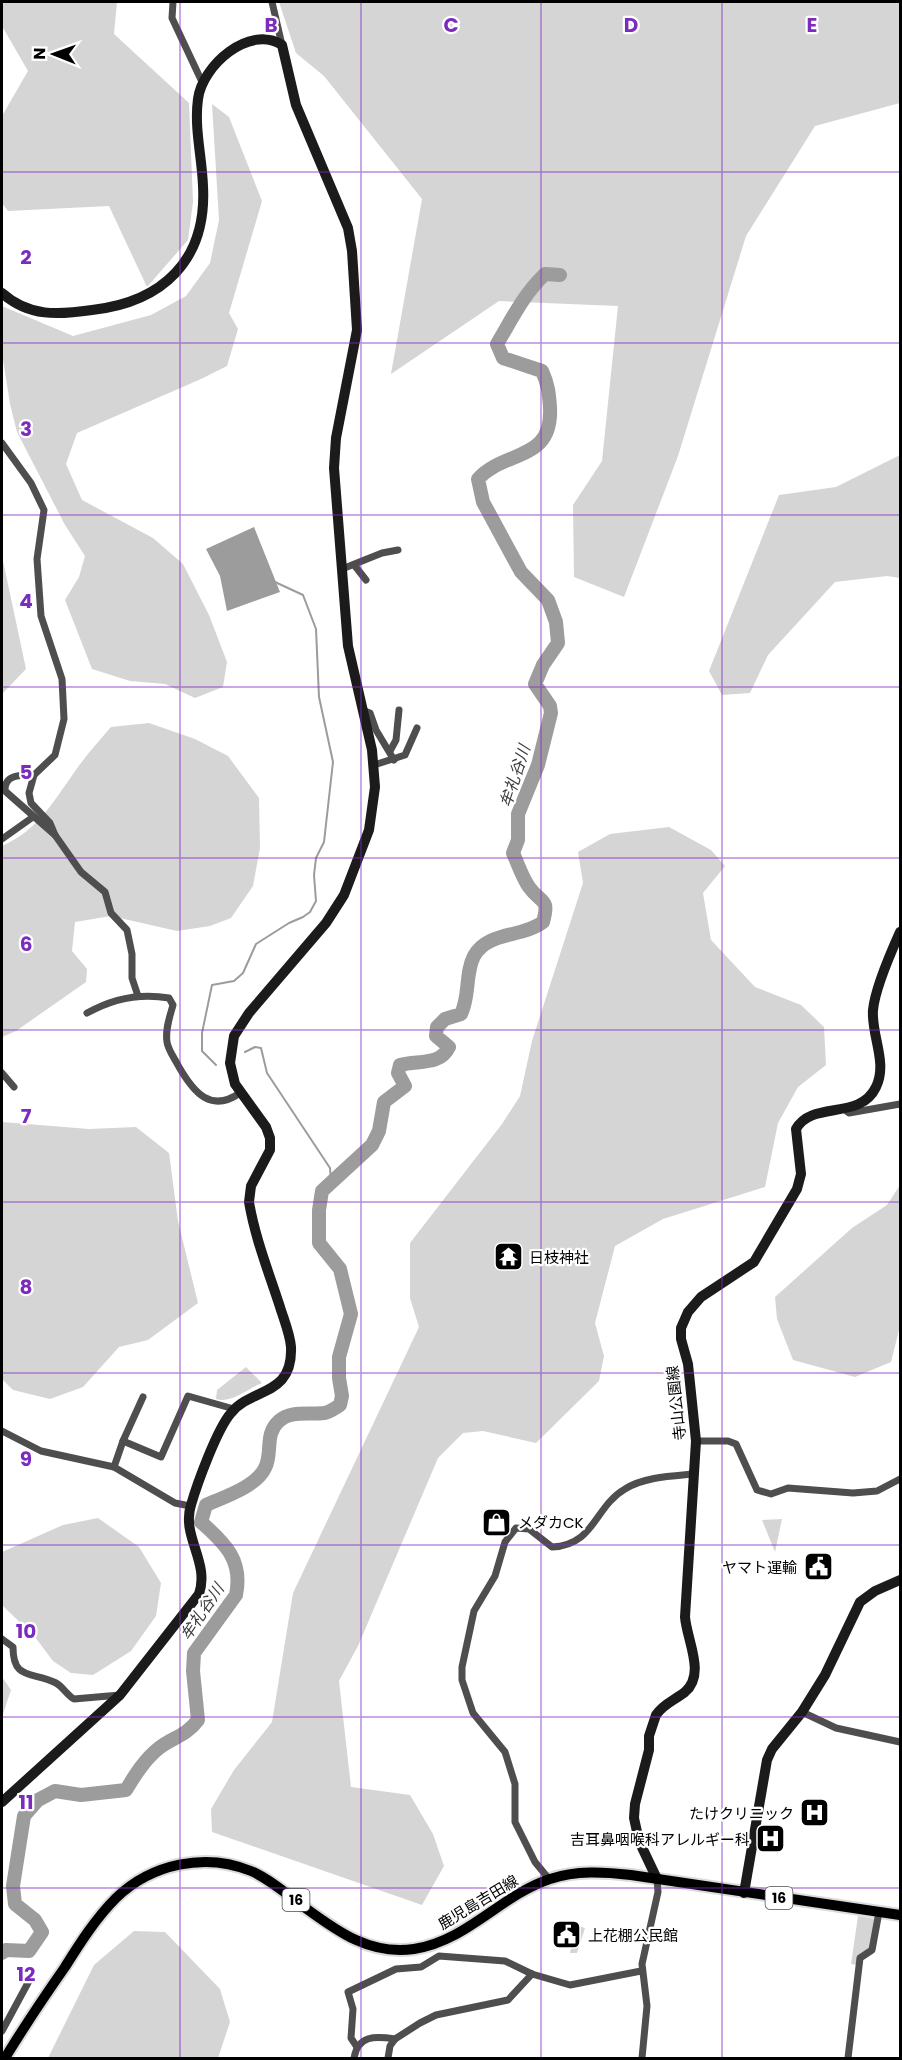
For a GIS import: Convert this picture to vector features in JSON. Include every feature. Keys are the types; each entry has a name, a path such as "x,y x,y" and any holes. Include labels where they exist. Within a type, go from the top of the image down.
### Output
{"main road":[{"name":"鹿児島吉田線","path":"5,2054 104,1911 142,1878 174,1865 211,1862 251,1871 277,1887 338,1932 365,1945 387,1950 414,1949 454,1936 525,1890 549,1879 589,1873 657,1879 900,1916"}],"street":[{"path":"173,2 172,18 203,84"},
{"path":"2,1802 120,1695 199,1594 203,1573 191,1533 190,1506 223,1426 234,1409 243,1402 264,1394 282,1379 290,1359 291,1345 249,1202 251,1186 270,1150 270,1138 266,1127 240,1093 230,1063 234,1036 245,1018 326,923 344,895 371,819 374,765 348,646 334,460 357,330 352,251 348,228 296,105 273,2"},
{"path":"2,293 24,309 58,314 104,309 133,302 145,297 169,280 194,246 201,219 203,186 198,108 203,84 214,65 233,50 259,40 276,41 282,45"},
{"path":"2,443 42,502 37,559 41,616 62,679 64,718 59,746 55,755 33,775 29,793 31,803 50,823 55,835 81,872 105,892 111,913 127,930 132,954 132,978 138,996"},
{"path":"342,569 355,566 382,553 398,550"},
{"path":"355,566 366,580"},
{"path":"362,710 370,713 376,730 394,760"},
{"path":"390,751 396,740 399,710"},
{"path":"374,765 405,755 417,728"},
{"path":"33,775 16,775 4,787 5,791 55,835"},
{"path":"2,839 33,816"},
{"name":"寺山公園線","path":"657,1879 636,1832 635,1804 656,1715 664,1705 689,1688 695,1677 695,1665 688,1641 685,1617 696,1441 688,1364 681,1339 685,1318 701,1297 754,1262 797,1189 801,1173 796,1129 799,1124 809,1115 845,1110 869,1097 880,1077 873,1009 900,932"},
{"path":"87,1013 99,1005 138,996 170,998 173,1005 167,1044 188,1083 198,1093 212,1101 227,1102 240,1093"},
{"path":"2,1073 14,1087"},
{"path":"845,1110 849,1113 900,1104"},
{"path":"123,1441 161,1457 188,1396 234,1409"},
{"path":"114,1467 143,1397"},
{"path":"2,1431 41,1451 114,1467 175,1503 190,1506"},
{"path":"696,1441 728,1441 736,1444 757,1490 771,1494 788,1488 827,1493 876,1491 900,1479"},
{"path":"549,1879 535,1862 515,1822 515,1784 505,1752 473,1713 464,1690 462,1667 474,1611 495,1576 505,1542 516,1528 529,1529 552,1547 569,1545 582,1538 625,1489 652,1480 693,1474"},
{"path":"744,1893 767,1760 772,1749 802,1712 825,1675 860,1602 875,1591 900,1580"},
{"path":"2,1639 13,1647 13,1664 18,1670 57,1683 74,1700 120,1695"},
{"path":"802,1712 836,1728 900,1742"},
{"path":"642,2058 647,2006 641,1971 658,1892 657,1879"},
{"path":"848,2058 860,1958 872,1950 879,1912"},
{"path":"357,2047 351,2038 353,2009 348,1992 389,1972 421,1968 439,1956 505,1960 532,1974 570,1985 641,1971"},
{"path":"388,2058 390,2046 395,2039 436,2015 508,2000 532,1974"},
{"path":"2,2031 29,1981"},
{"path":"354,2058 357,2047 369,2037 395,2039"}],"shaded area":[{"path":"2,2 117,2 114,34 189,103 193,202 188,240 147,287 109,206 8,211 2,203 2,116 28,71 2,26"},
{"path":"279,2 900,2 900,103 815,126 746,236 678,456 624,597 574,577 573,505 602,461 618,306 499,301 391,374 422,199 324,76 296,53"},
{"path":"212,104 229,117 262,201 229,313 238,329 227,366 77,433 66,464 82,500 153,538 183,564 209,615 227,662 223,687 195,698 165,684 130,681 92,669 65,600 79,577 85,556 65,525 17,432 2,353 2,306 73,336 151,315 186,296 210,263 219,220"},
{"path":"900,455 900,578 887,576 835,582 768,655 750,693 722,695 709,671 779,495 836,487"},
{"path":"254,527 280,592 227,611 220,576 206,549"},
{"path":"2,556 26,669 2,694"},
{"path":"149,723 195,739 228,756 259,798 260,848 253,886 231,918 210,926 177,931 111,916 75,922 72,951 87,969 86,982 16,1031 2,1037 2,846 36,822 111,727"},
{"path":"669,827 711,850 725,866 703,893 711,940 755,987 801,1005 824,1027 826,1065 798,1087 778,1123 765,1187 663,1219 615,1246 595,1323 604,1356 599,1381 536,1443 483,1431 463,1433 438,1458 358,1646 339,1681 351,1787 410,1795 433,1834 444,1866 422,1905 212,1832 211,1809 234,1770 272,1722 293,1593 419,1327 410,1298 410,1243 502,1124 520,1096 532,1041 583,883 578,852 610,834"},
{"path":"2,1122 89,1129 136,1127 169,1153 178,1221 198,1303 148,1340 119,1347 83,1387 50,1399 13,1390 2,1379"},
{"path":"900,1185 900,1326 891,1362 855,1377 793,1360 777,1319 775,1297 852,1228 887,1205"},
{"path":"246,1367 262,1383 233,1398 216,1399 217,1390"},
{"path":"98,1518 139,1547 161,1583 156,1616 131,1651 93,1675 71,1673 53,1661 35,1637 2,1605 2,1552 63,1525"},
{"path":"782,1519 775,1552 762,1520"},
{"path":"2,1677 11,1690 2,1717"},
{"path":"858,1916 876,1919 872,1948 860,1954 857,1965 851,1964"},
{"path":"576,1925 585,1928 577,1953 570,1953"},
{"path":"134,1931 165,1932 220,1989 230,2022 218,2058 48,2058 94,1965"}],"waterway":[{"name":"牟礼谷川","path":"2,1953 6,1950 29,1951 42,1932 35,1920 15,1904 13,1886 24,1816 38,1800 55,1791 81,1795 126,1790 154,1752 189,1730 198,1720 193,1671 194,1653 236,1595 238,1583 231,1554 201,1522 206,1505 239,1491 261,1475 267,1462 270,1438 274,1426 279,1421 289,1415 326,1412 340,1405 342,1396 339,1357 351,1314 340,1269 319,1243 319,1210 322,1191 372,1145 379,1131 384,1102 405,1086 398,1073 400,1065 434,1060 445,1053 449,1047 436,1036 437,1027 445,1019 461,1014 466,1000 471,963 480,948 496,938 525,931 543,922 545,904 527,883 513,853 518,840 518,814 538,765 551,713 550,706 535,684 543,665 558,643 556,622 548,600 521,572 483,502 478,479 501,463 536,446 544,437 549,425 548,389 542,371 503,358 497,344 518,308 537,282 545,274 560,275"},
{"path":"216,1065 202,1051 202,1033 212,985 234,981 243,973 256,944 310,912 316,901 314,875 316,858 324,842 333,762 319,697 316,629 303,595 275,582"},
{"path":"245,1052 255,1047 261,1048 267,1073 330,1168 331,1181"}],"place":[{"name":"日枝神社","path":"508,1257"},
{"name":"メダカCK","path":"497,1522"},
{"name":"ヤマト運輸","path":"818,1567"},
{"name":"たけクリニック","path":"815,1813"},
{"name":"吉耳鼻咽喉科アレルギー科","path":"771,1839"},
{"name":"上花棚公民館","path":"567,1935"}]}
